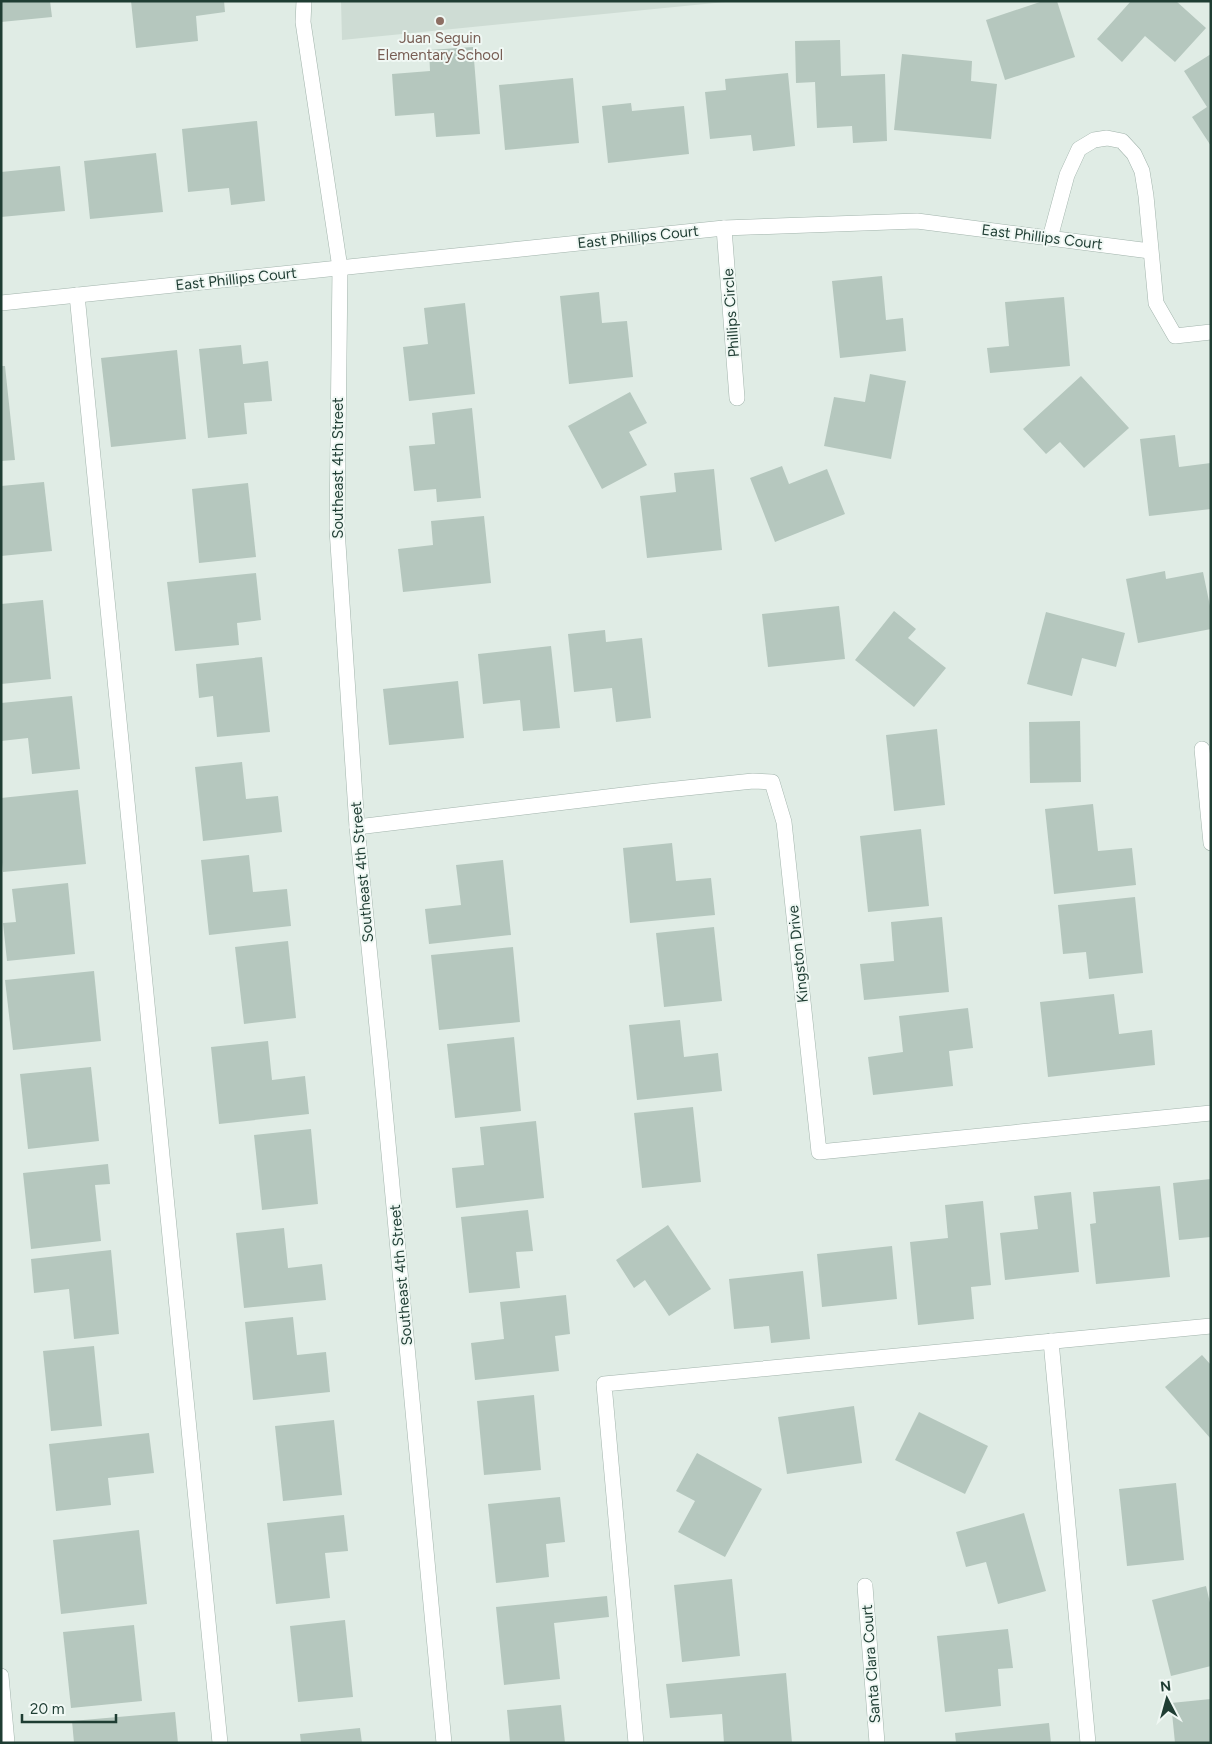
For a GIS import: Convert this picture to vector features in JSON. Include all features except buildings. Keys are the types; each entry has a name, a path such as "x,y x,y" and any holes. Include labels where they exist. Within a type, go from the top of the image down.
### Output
{"street":[{"name":"Southeast 4th Street","path":"304,1 303,22 340,268 337,529 356,827 381,1067 444,1743"},
{"path":"1050,238 1067,175 1079,149 1094,140 1107,138 1122,141 1134,154 1142,171 1156,303 1175,336 1211,332"},
{"name":"East Phillips Court","path":"1,303 724,228 917,221 1150,252"},
{"name":"Phillips Circle","path":"724,228 737,398"},
{"path":"77,295 220,1743"},
{"path":"1202,749 1211,843"},
{"name":"Kingston Drive","path":"356,827 666,790 753,781 772,782 784,822 819,1152 1211,1114"},
{"path":"636,1743 604,1384 1211,1326"},
{"path":"1051,1341 1088,1743"},
{"name":"Santa Clara Court","path":"865,1586 877,1743"},
{"path":"1,1676 7,1743"}],"shaded area":[{"name":"Juan Seguin Elementary School","path":"341,1 735,1 342,40"}],"place":[{"name":"Juan Seguin Elementary School","path":"440,21"}]}
